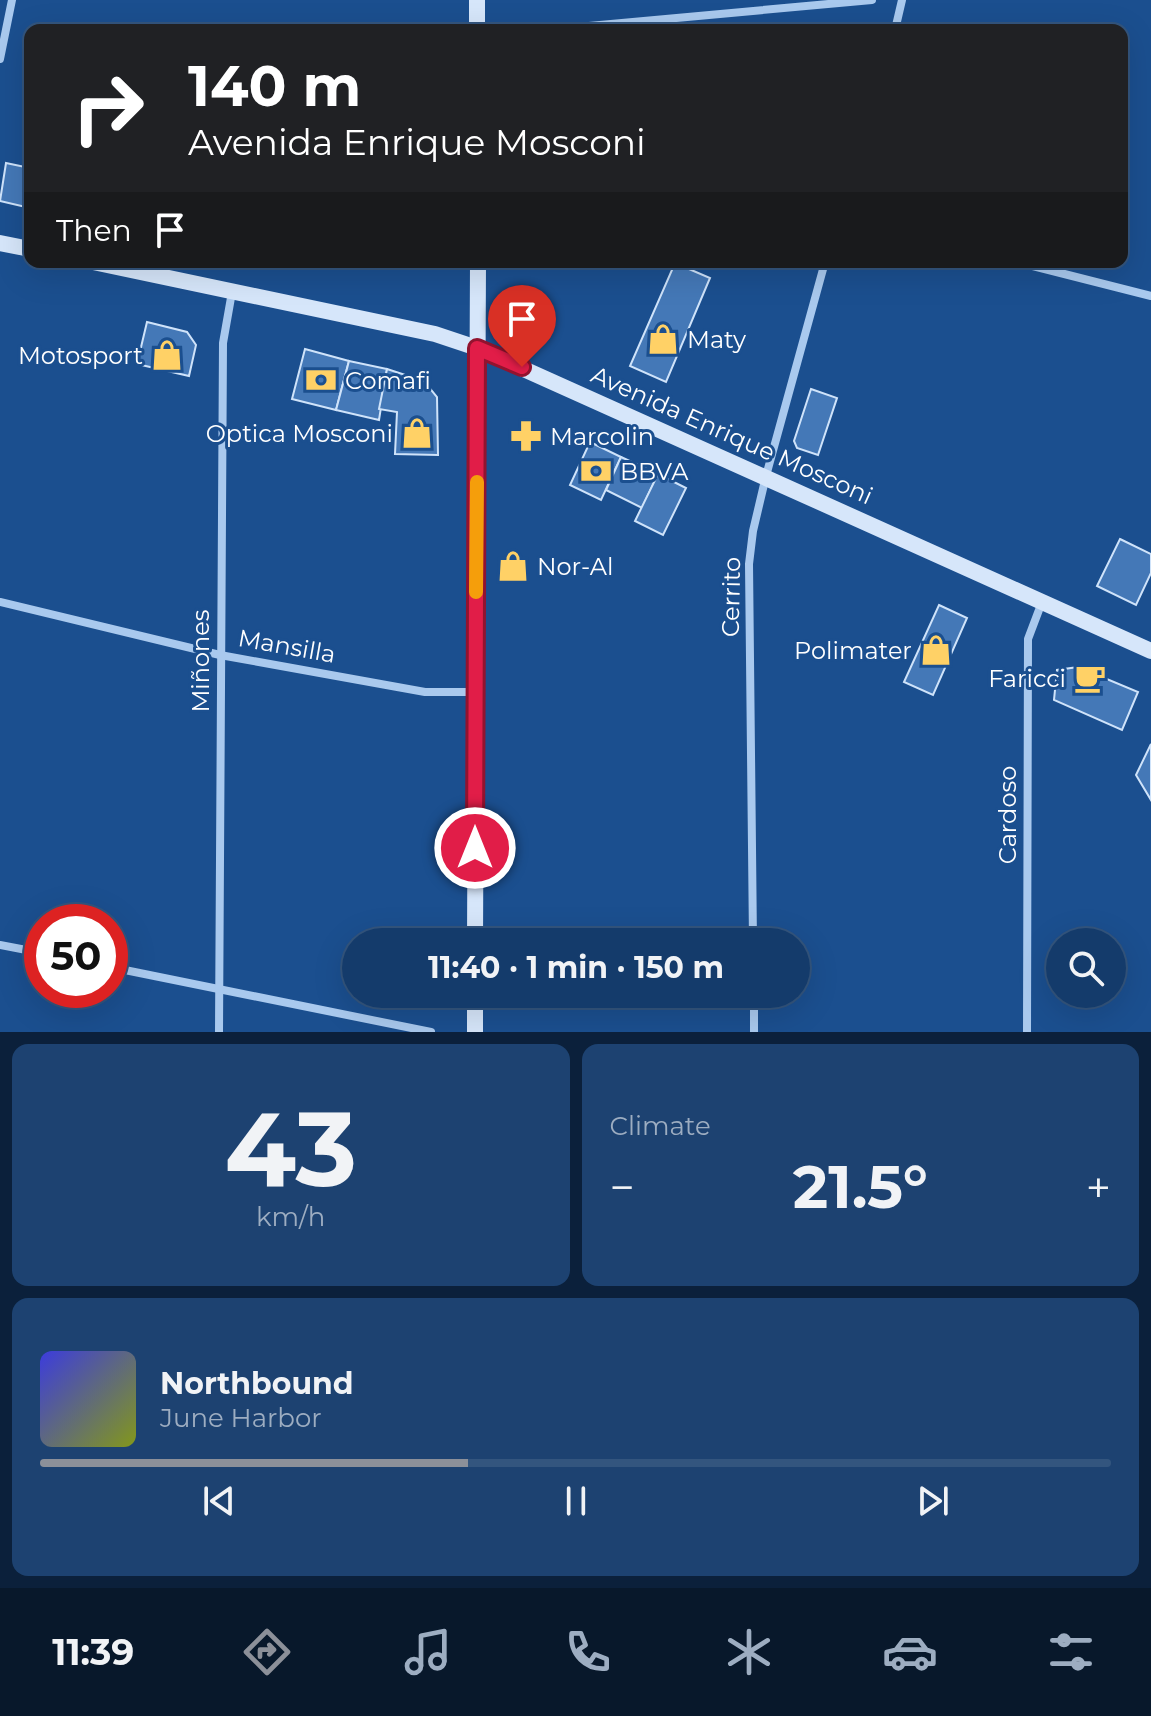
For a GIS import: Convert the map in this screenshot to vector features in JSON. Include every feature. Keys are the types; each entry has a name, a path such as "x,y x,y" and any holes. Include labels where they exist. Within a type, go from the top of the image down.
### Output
{"main road":[{"path":"477,0 477,24"},
{"path":"0,243 24,248"},
{"name":"Avenida Enrique Mosconi","path":"122,268 435,334 477,348 1151,651"},
{"path":"475,928 478,268"},
{"path":"475,1008 475,1032"}],"street":[{"path":"0,59 12,0"},
{"path":"610,24 872,0"},
{"path":"896,24 902,0"},
{"name":"Cerrito","path":"753,928 749,564 766,476 823,268"},
{"path":"1041,268 1151,296"},
{"name":"Miñones","path":"219,1032 223,343 232,291"},
{"name":"Cardoso","path":"1027,1032 1028,639 1043,601"},
{"name":"Mansilla","path":"0,602 220,655 425,692 476,692"},
{"path":"0,945 24,950"},
{"path":"128,971 431,1032"},
{"path":"754,1008 754,1032"}],"building":[{"path":"6,163 24,167 24,207 0,201"},
{"name":"Maty","path":"673,268 687,268 710,278 666,382 630,366"},
{"name":"Motosport","path":"147,322 187,332 196,345 189,376 137,364"},
{"name":"Comafi","path":"305,349 349,361 336,410 292,399"},
{"path":"349,361 387,369 379,420 336,410"},
{"name":"Optica Mosconi","path":"387,369 424,381 437,397 438,455 395,454 397,412 379,409"},
{"path":"811,389 837,398 818,455 797,448 794,441"},
{"name":"BBVA","path":"590,442 621,457 601,500 570,485"},
{"path":"621,457 658,474 642,508 606,490"},
{"path":"658,474 686,488 663,535 635,521"},
{"path":"1120,539 1151,554 1151,573 1136,605 1097,586"},
{"name":"Polimater","path":"939,605 967,618 933,695 904,682"},
{"path":"1078,667 1138,692 1122,730 1054,700 1057,670"},
{"path":"1151,744 1151,800 1136,775"}],"slow traffic":[{"path":"476,592 477,482"}],"place":[{"name":"Maty","path":"663,339"},
{"name":"Motosport","path":"167,355"},
{"name":"Comafi","path":"321,380"},
{"name":"Optica Mosconi","path":"417,433"},
{"name":"Marcolin","path":"526,436"},
{"name":"BBVA","path":"596,471"},
{"name":"Nor-Al","path":"513,566"},
{"name":"Polimater","path":"936,650"},
{"name":"Faricci","path":"1090,678"}],"route":[{"path":"475,848 477,348 522,367"}]}
